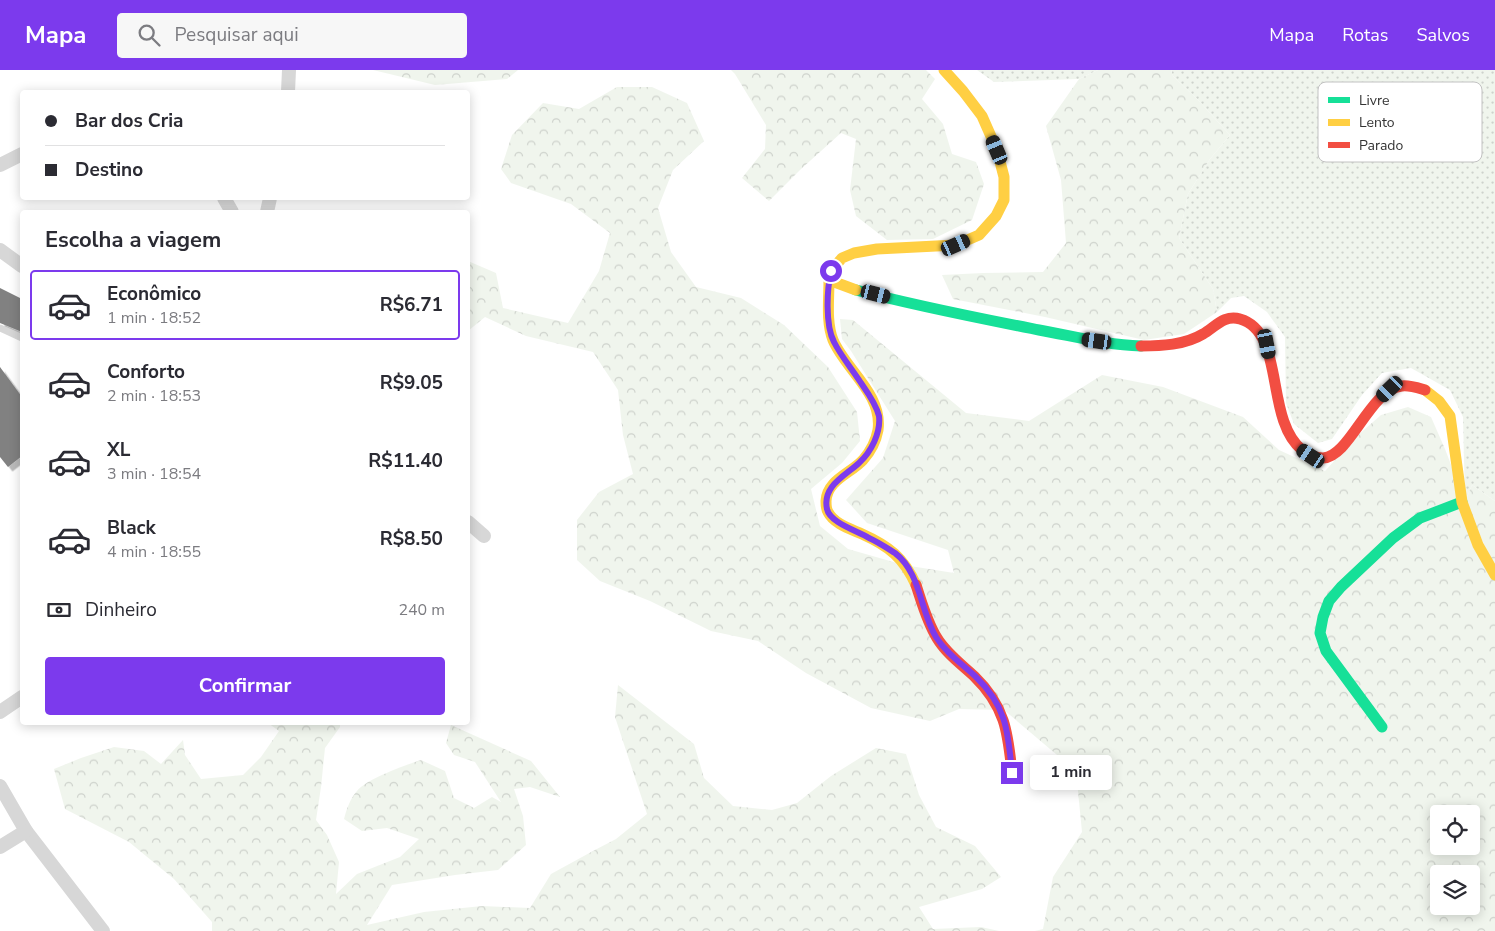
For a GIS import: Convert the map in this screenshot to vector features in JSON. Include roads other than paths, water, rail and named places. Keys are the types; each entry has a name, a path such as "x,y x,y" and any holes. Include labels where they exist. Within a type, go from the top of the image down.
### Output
{"street":[{"path":"288,90 289,70"},
{"path":"944,70 982,116 997,150 1004,177 1004,200 996,216 979,235 956,245 877,249 854,253 842,258 831,271 828,321 833,341 873,401 879,416 878,431 873,446 860,462 829,489 826,498 827,512 834,520 868,537 895,554 912,574 935,636 947,652 989,690 999,706 1008,730 1012,773"},
{"path":"0,165 20,155"},
{"path":"0,250 20,265"},
{"path":"829,280 850,288 947,311 1083,339 1125,345 1150,346 1183,342 1200,336 1222,320 1230,317 1240,319 1258,330 1267,344 1280,411 1286,430 1297,446 1311,456 1330,457 1342,447 1370,409 1390,389 1402,385 1420,388 1432,394 1443,404 1450,416 1456,448 1462,502 1478,545 1495,576"},
{"path":"1382,727 1326,651 1320,633 1323,617 1329,601 1341,586 1393,538 1420,518 1462,502"},
{"path":"470,524 484,536"},
{"path":"0,712 20,698"},
{"path":"0,786 26,832 103,931"},
{"path":"0,847 26,832"}],"lane":[{"path":"0,328 20,337"}]}
